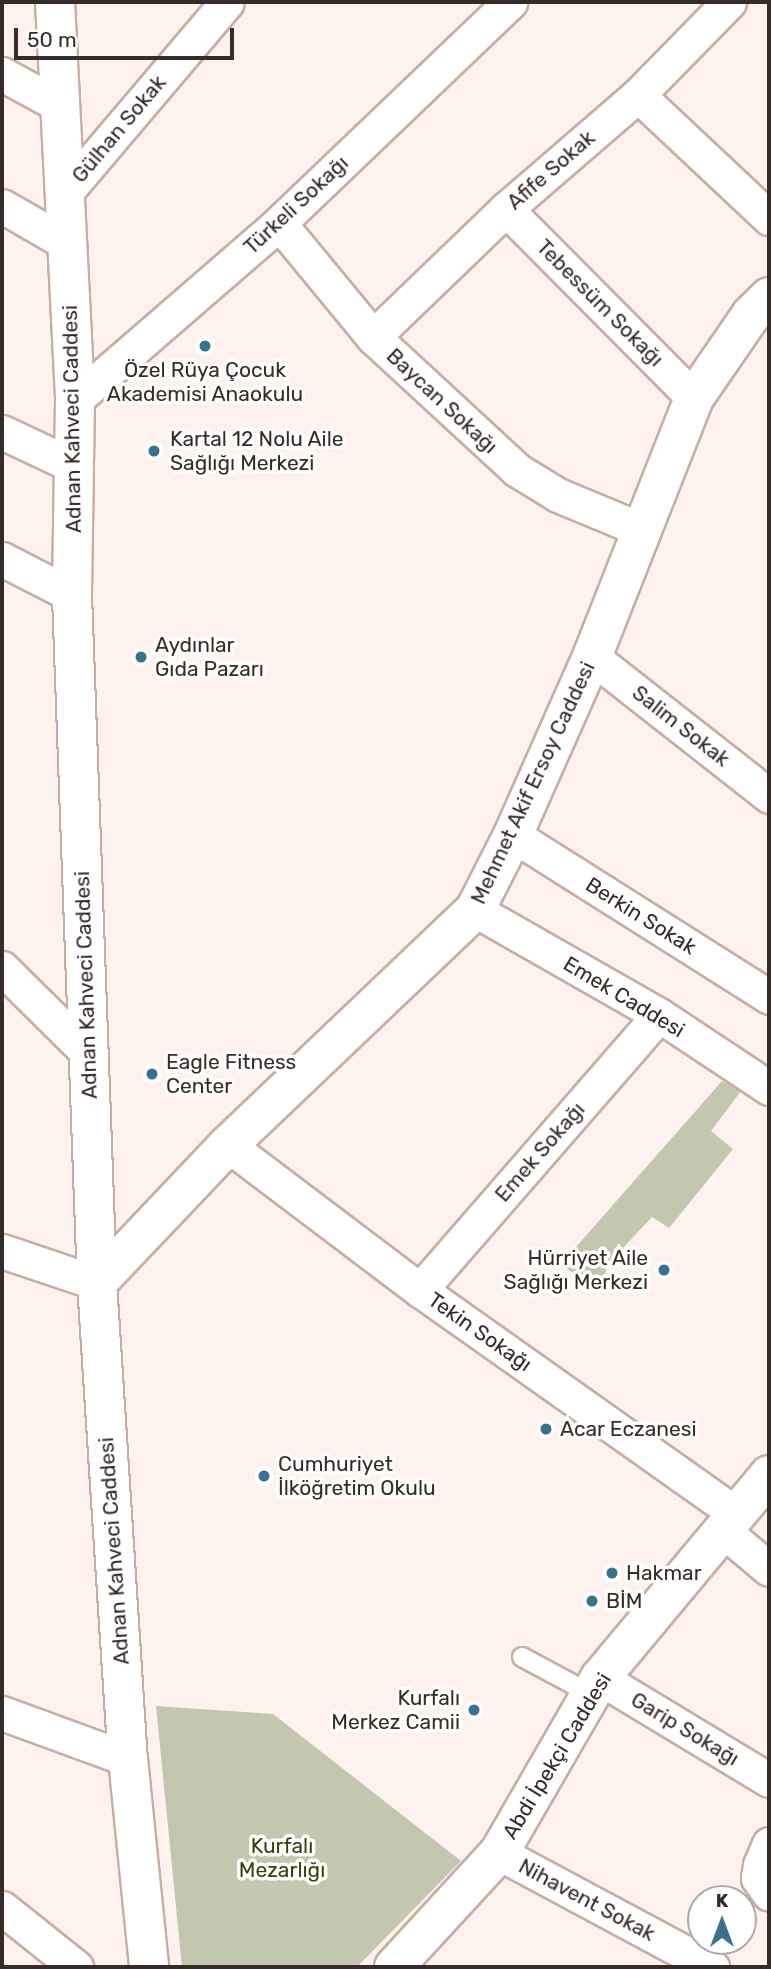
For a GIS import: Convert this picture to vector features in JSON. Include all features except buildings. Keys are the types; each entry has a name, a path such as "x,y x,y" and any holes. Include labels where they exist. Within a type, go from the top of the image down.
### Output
{"main road":[{"name":"Adnan Kahveci Caddesi","path":"55,2 75,400 72,596 97,1283 128,1759 149,1967"},
{"name":"Mehmet Akif Ersoy Caddesi","path":"97,1283 228,1145 475,910 513,835 592,657 694,398 751,315 769,297"},
{"name":"Abdi İpekçi Caddesi","path":"394,1967 499,1853 596,1686 769,1475"}],"street":[{"name":"Gülhan Sokak","path":"65,193 227,2"},
{"name":"Türkeli Sokağı","path":"75,400 279,223 510,2"},
{"name":"Afife Sokak","path":"373,337 506,209 638,95 729,2"},
{"path":"2,74 61,106"},
{"path":"638,95 769,218"},
{"path":"2,206 68,244"},
{"name":"Tebessüm Sokağı","path":"506,209 694,398"},
{"name":"Baycan Sokağı","path":"279,223 373,337 517,470 558,495 642,530"},
{"path":"2,432 74,466"},
{"path":"2,559 72,596"},
{"name":"Salim Sokak","path":"592,657 765,783"},
{"name":"Berkin Sokak","path":"513,835 769,997"},
{"name":"Emek Caddesi","path":"475,910 659,1015 769,1088"},
{"path":"2,968 88,1053"},
{"name":"Emek Sokağı","path":"420,1290 659,1015"},
{"name":"Tekin Sokağı","path":"228,1145 730,1523 769,1569"},
{"path":"2,1251 97,1283"},
{"name":"Garip Sokağı","path":"596,1686 769,1780"},
{"path":"2,1713 128,1759"},
{"path":"769,1844 758,1878 769,1894"},
{"name":"Nihavent Sokak","path":"499,1853 712,1967"},
{"path":"2,1908 76,1967"}],"lane":[{"path":"522,1657 596,1686"}],"green space":[{"path":"722,1081 741,1091 711,1131 733,1149 669,1228 652,1217 608,1264 605,1274 592,1288 561,1264"},
{"name":"Kurfalı Mezarlığı","path":"156,1706 273,1714 461,1861 357,1967 182,1967"}],"place":[{"name":"Özel Rüya Çocuk Akademisi Anaokulu","path":"205,346"},
{"name":"Kartal 12 Nolu Aile Sağlığı Merkezi","path":"154,451"},
{"name":"Aydınlar Gıda Pazarı","path":"141,657"},
{"name":"Eagle Fitness Center","path":"152,1074"},
{"name":"Hürriyet Aile Sağlığı Merkezi","path":"664,1270"},
{"name":"Acar Eczanesi","path":"546,1429"},
{"name":"Cumhuriyet İlköğretim Okulu","path":"264,1476"},
{"name":"Hakmar","path":"612,1573"},
{"name":"BİM","path":"592,1601"},
{"name":"Kurfalı Merkez Camii","path":"474,1710"}]}
